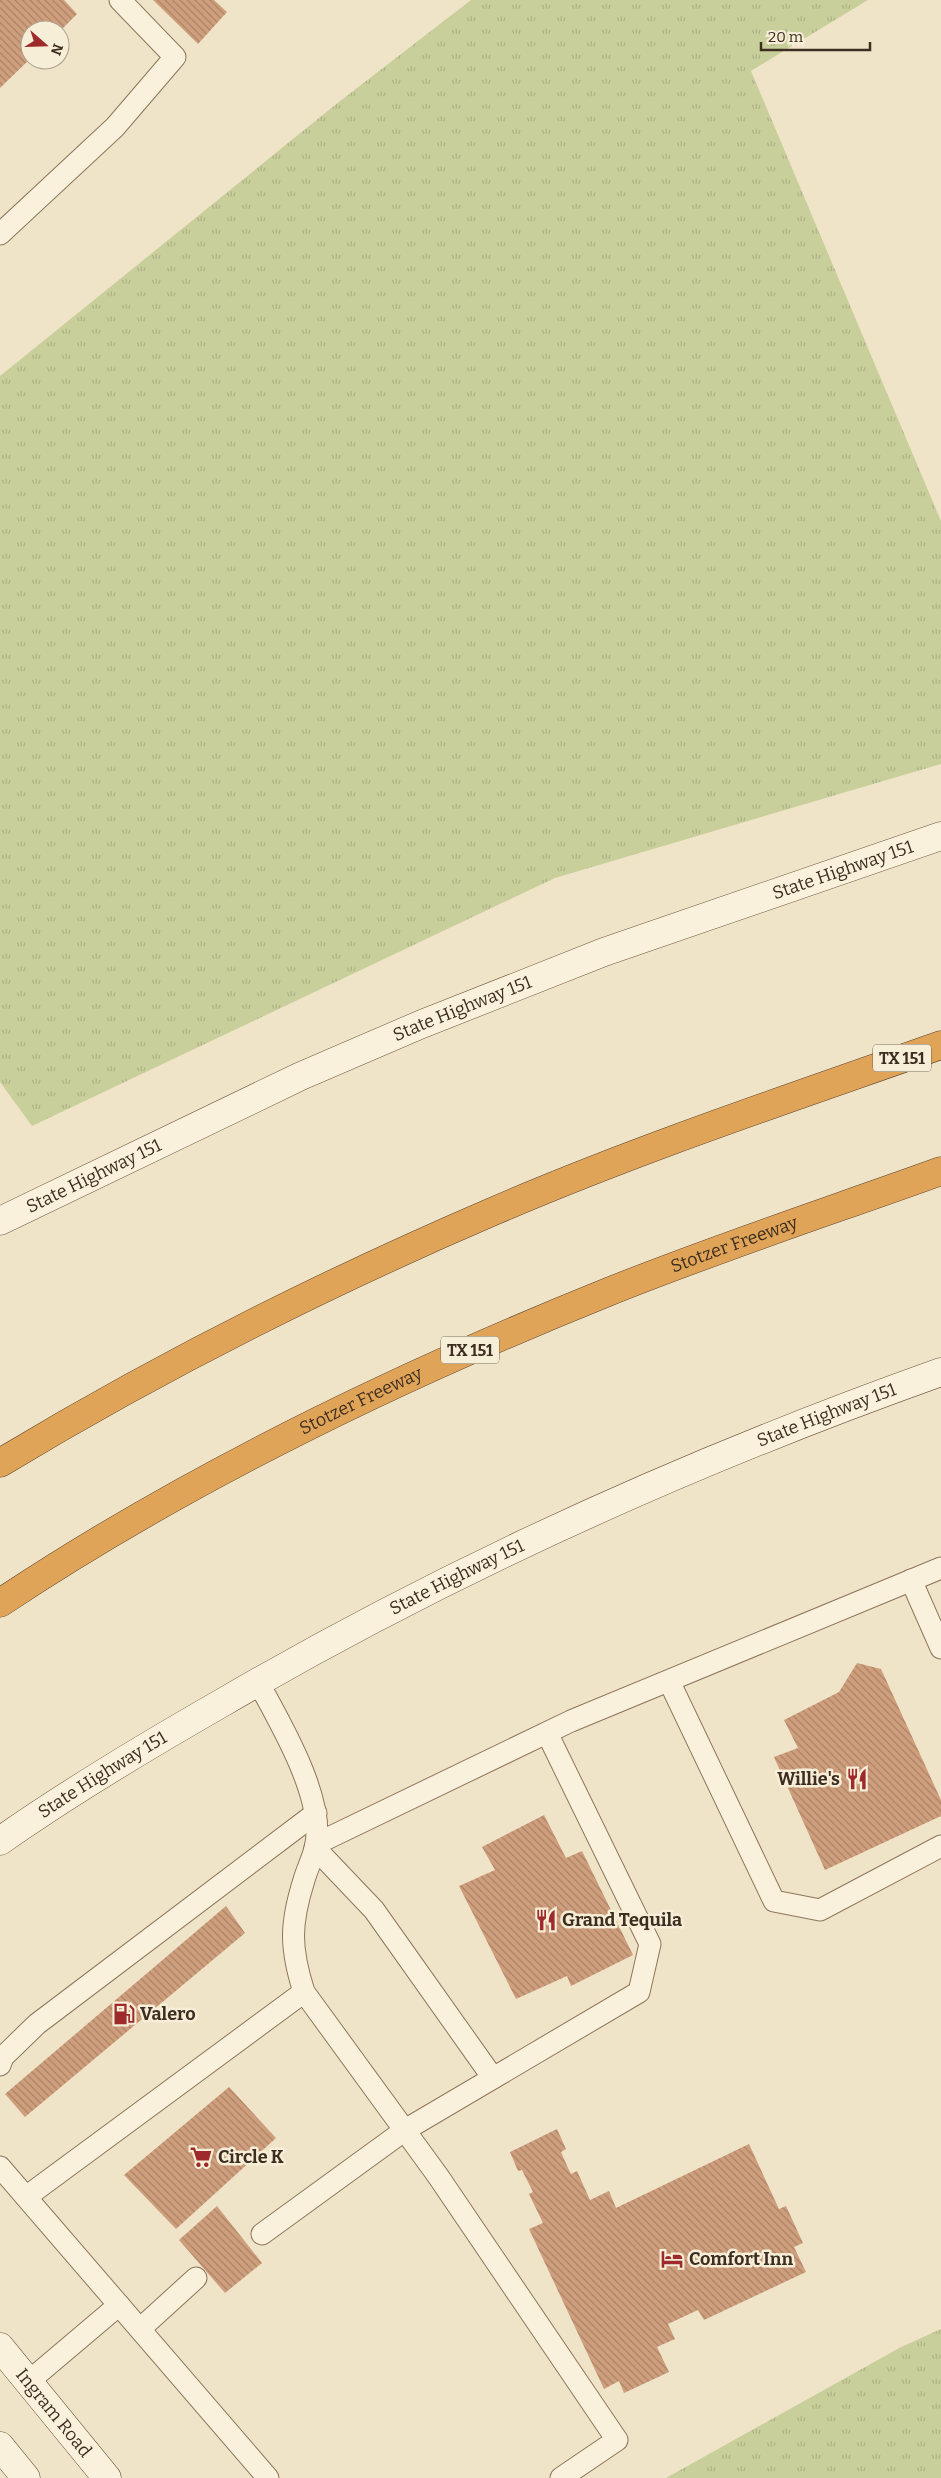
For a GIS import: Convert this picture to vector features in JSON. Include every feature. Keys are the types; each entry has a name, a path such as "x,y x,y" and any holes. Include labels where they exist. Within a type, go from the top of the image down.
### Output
{"highway":[{"name":"TX 151","path":"0,1463 83,1414 239,1329 435,1237 504,1207 621,1161 941,1045"},
{"name":"Stotzer Freeway","path":"0,1603 203,1482 310,1426 430,1368 610,1291 941,1171"},
{"path":"0,1612 26,1586"}],"main road":[{"name":"State Highway 151","path":"0,1221 301,1076 439,1017 604,952 941,836"},
{"name":"State Highway 151","path":"0,1841 121,1763 258,1682 414,1598 581,1517 761,1439 941,1372"},
{"name":"Ingram Road","path":"0,2348 107,2478"},
{"path":"0,2446 26,2478"}],"lane":[{"path":"0,234 115,127 175,57 120,0"},
{"path":"315,1846 547,1733 941,1568"},
{"path":"911,1580 941,1648"},
{"path":"669,1681 774,1901 820,1910 941,1846"},
{"path":"258,1682 287,1736 309,1789 316,1813 315,1846 295,1908 292,1935 294,1962 304,1992 468,2218 617,2440 561,2478"},
{"path":"262,2234 405,2130 640,1992 650,1944 547,1733"},
{"path":"0,2065 3,2056 37,2024 316,1813"},
{"path":"315,1846 374,1910 493,2078"},
{"path":"26,2197 304,1992"},
{"path":"0,2167 268,2478"},
{"path":"140,2328 196,2278"},
{"path":"28,2382 119,2305"}],"green space":[{"path":"471,0 868,0 751,71 941,521 941,764 555,878 32,1126 0,1082 0,376 335,105"},
{"path":"941,2329 941,2478 666,2478 901,2347"}],"building":[{"path":"0,0 64,0 77,14 70,21 20,20 20,69 0,88"},
{"path":"153,0 214,0 227,12 198,44"},
{"name":"Willie's","path":"857,1663 881,1669 941,1800 941,1816 825,1870 774,1757 798,1748 784,1720 839,1692"},
{"name":"Grand Tequila","path":"544,1815 566,1858 582,1851 633,1955 571,1986 567,1976 516,1999 459,1886 495,1870 482,1847"},
{"name":"Valero","path":"226,1906 245,1933 25,2117 5,2094"},
{"name":"Circle K","path":"229,2087 276,2138 176,2229 124,2175"},
{"name":"Comfort Inn","path":"557,2129 566,2149 561,2152 568,2168 571,2174 577,2171 590,2200 609,2191 616,2208 749,2144 779,2209 786,2206 803,2243 794,2247 806,2272 704,2320 698,2310 668,2324 675,2339 657,2347 669,2372 624,2393 619,2381 604,2389 529,2229 543,2223 529,2194 533,2192 522,2170 518,2171 510,2152"},
{"path":"217,2206 262,2263 225,2293 179,2240"}],"place":[{"name":"Willie's","path":"857,1779"},
{"name":"Grand Tequila","path":"546,1920"},
{"name":"Valero","path":"124,2014"},
{"name":"Circle K","path":"201,2157"},
{"name":"Comfort Inn","path":"672,2259"}]}
